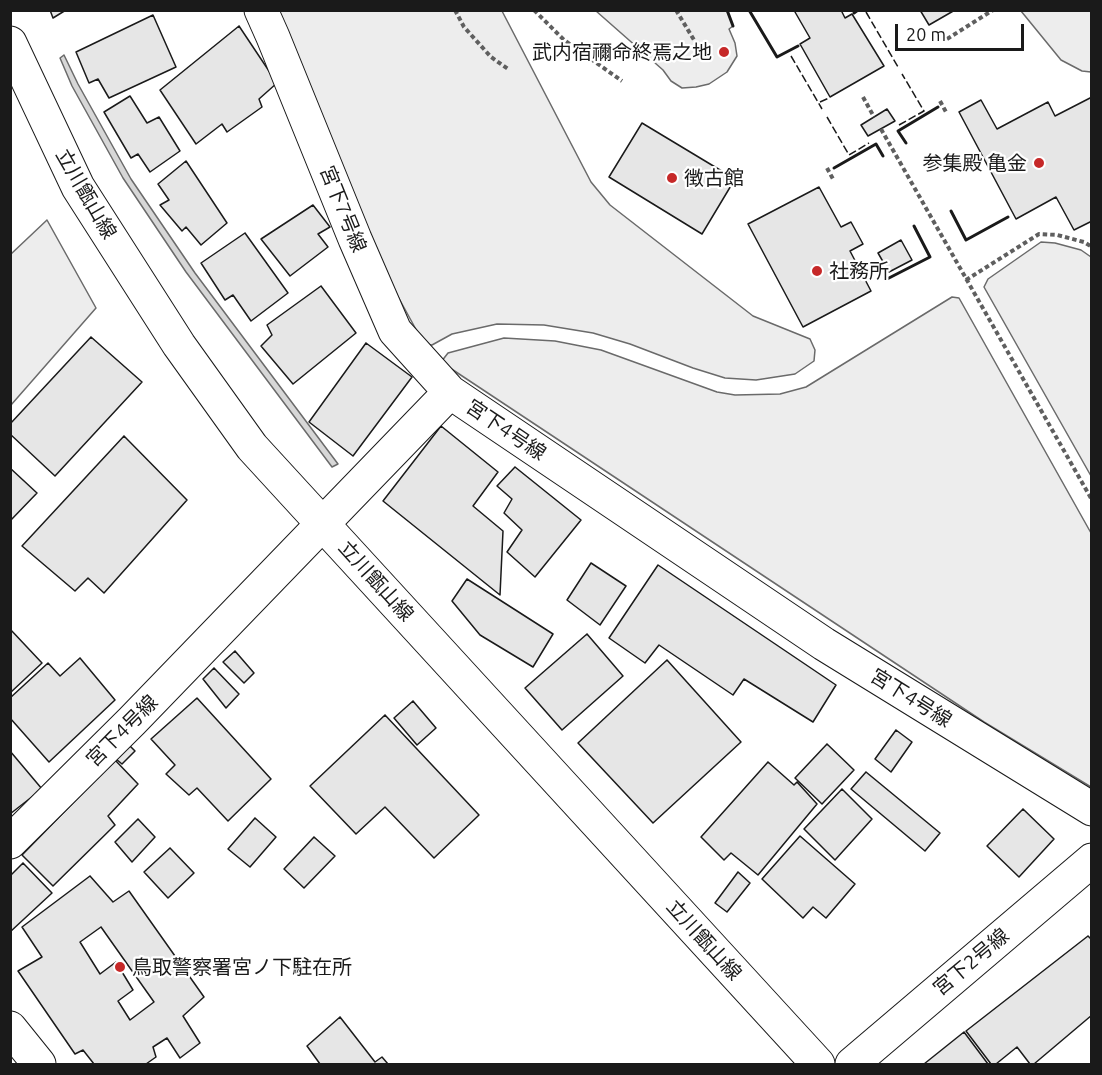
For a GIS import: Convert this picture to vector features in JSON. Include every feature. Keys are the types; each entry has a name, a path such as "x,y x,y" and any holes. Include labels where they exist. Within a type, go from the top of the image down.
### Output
{"street":[{"name":"宮下7号線","path":"261,10 394,331 450,392"},
{"name":"立川甑山線","path":"10,43 78,187 179,345 252,447 818,1065"},
{"name":"宮下4号線","path":"10,842 140,713 450,392 824,644 1092,809"},
{"name":"宮下2号線","path":"852,1065 1091,861"},
{"path":"10,1028 39,1065"}],"path":[{"path":"455,10 464,27 491,57 508,69"},
{"path":"534,10 564,40 622,81"},
{"path":"676,10 694,40"},
{"path":"947,39 993,10"},
{"path":"863,97 874,117"},
{"path":"940,101 946,112"},
{"path":"881,129 1092,500"},
{"path":"827,168 832,179"},
{"path":"966,280 1039,234 1056,235 1084,242 1092,247"}],"shaded area":[{"path":"269,11 502,11 591,182 610,205 753,316 810,339 815,350 814,361 795,374 756,380 725,378 593,333 544,325 497,324 452,334 432,345 424,344 396,293"},
{"path":"596,11 727,11 733,26 729,29 737,56 727,72 709,84 682,88 671,81 663,70"},
{"path":"1021,11 1091,11 1091,72 1082,71 1061,60"},
{"path":"64,55 131,179 195,273 338,464 332,467 186,272 123,178 72,86 60,58"},
{"path":"47,220 96,308 11,405 11,254"},
{"path":"1041,242 1081,250 1091,257 1091,476 984,287 988,279"},
{"path":"952,297 959,298 1091,533 1091,787 984,722 441,362 448,353 504,338 555,341 601,350 717,392 735,395 780,394 806,387"}],"building":[{"path":"50,10 66,10 53,18"},
{"path":"797,10 841,10 845,18 852,14 884,66 830,97 800,44 810,38 795,12"},
{"path":"920,10 955,10 929,25"},
{"path":"153,15 176,67 109,98 98,79 89,83 76,52"},
{"path":"239,26 277,83 259,99 262,107 227,132 222,124 196,144 160,90"},
{"path":"130,96 147,123 159,117 180,151 150,172 138,154 131,158 104,112"},
{"name":"参集殿 亀金","path":"1092,97 1092,221 1074,230 1056,197 1016,219 959,112 981,100 997,129 1048,102 1055,116"},
{"path":"887,109 895,121 868,136 861,125"},
{"name":"徴古館","path":"642,123 735,179 702,234 609,177"},
{"path":"186,161 227,223 201,245 186,227 182,231 160,205 169,200 158,184"},
{"name":"社務所","path":"819,187 841,227 851,222 863,244 850,251 871,291 803,327 748,224"},
{"path":"313,205 330,227 318,234 328,247 290,276 261,239"},
{"path":"245,233 288,293 251,321 233,295 225,300 201,263"},
{"path":"901,240 912,260 889,272 878,253"},
{"path":"321,286 356,333 293,384 261,346 272,335 267,325"},
{"path":"91,337 142,382 55,476 10,434 10,424"},
{"path":"366,343 412,377 353,456 309,422"},
{"path":"441,426 498,472 473,506 503,531 500,595 383,501"},
{"path":"124,436 187,500 104,593 88,578 75,591 22,546"},
{"path":"515,467 581,520 535,577 507,552 522,530 504,513 512,499 497,486"},
{"path":"10,468 37,493 10,521"},
{"path":"591,563 626,586 600,625 567,600"},
{"path":"658,565 836,685 813,722 744,679 733,695 659,645 645,663 609,638"},
{"path":"467,579 553,634 533,667 480,635 452,601"},
{"path":"10,629 42,663 10,693"},
{"path":"587,634 623,676 562,730 525,688"},
{"path":"235,651 254,673 244,683 223,662"},
{"path":"80,658 115,700 49,762 10,718 10,698 48,663 60,676"},
{"path":"667,660 741,742 653,823 578,743"},
{"path":"214,668 239,694 226,708 203,679"},
{"path":"197,698 271,779 228,821 197,788 189,795 166,774 175,765 151,739"},
{"path":"413,701 436,728 417,745 394,718"},
{"path":"385,715 479,815 434,858 385,807 356,834 310,786"},
{"path":"896,730 912,742 891,772 875,759"},
{"path":"827,744 854,770 822,804 795,778"},
{"path":"129,745 135,751 122,764 116,759"},
{"path":"10,751 42,789 10,814"},
{"path":"115,760 138,784 108,816 115,825 53,886 22,855"},
{"path":"768,762 794,785 797,782 817,804 758,875 731,853 724,860 701,837"},
{"path":"866,772 940,833 925,851 851,789"},
{"path":"842,789 872,819 835,860 804,829"},
{"path":"1023,809 1054,839 1019,877 987,846"},
{"path":"255,818 276,837 250,867 228,849"},
{"path":"138,819 155,837 132,862 115,842"},
{"path":"800,836 855,884 826,918 813,907 803,918 762,879"},
{"path":"314,837 335,856 304,888 284,869"},
{"path":"170,848 194,873 168,898 144,872"},
{"path":"23,863 52,893 10,932 10,876"},
{"path":"738,872 750,883 727,912 715,903"},
{"path":"90,876 113,902 129,891 204,997 183,1016 200,1043 180,1058 167,1038 153,1047 156,1057 146,1064 94,1064 83,1050 75,1054 18,971 42,957 22,927","holes":["101,927 154,1002 130,1020 118,1001 133,990 116,962 100,974 80,942"]},
{"path":"1088,936 1092,940 1092,1015 1034,1064 1030,1064 1017,1047 996,1064 991,1064 966,1031"},
{"path":"340,1017 375,1062 382,1057 388,1064 320,1064 307,1046"},
{"path":"964,1032 988,1064 924,1064"}],"fence":[{"path":"866,12 898,67"},
{"path":"791,56 822,109"},
{"path":"899,125 924,111 902,74"},
{"path":"820,102 829,98"},
{"path":"827,117 849,155 869,143"}],"wall":[{"path":"727,10 733,26"},
{"path":"749,10 777,57 798,46"},
{"path":"854,13 858,10"},
{"path":"906,143 898,131 938,107"},
{"path":"834,168 876,144 883,156"},
{"path":"951,211 966,240 1008,217"},
{"path":"887,279 930,257 914,226"}],"place":[{"name":"武内宿禰命終焉之地","path":"724,52"},
{"name":"参集殿 亀金","path":"1039,163"},
{"name":"徴古館","path":"672,178"},
{"name":"社務所","path":"817,271"},
{"name":"鳥取警察署宮ノ下駐在所","path":"120,967"}]}
